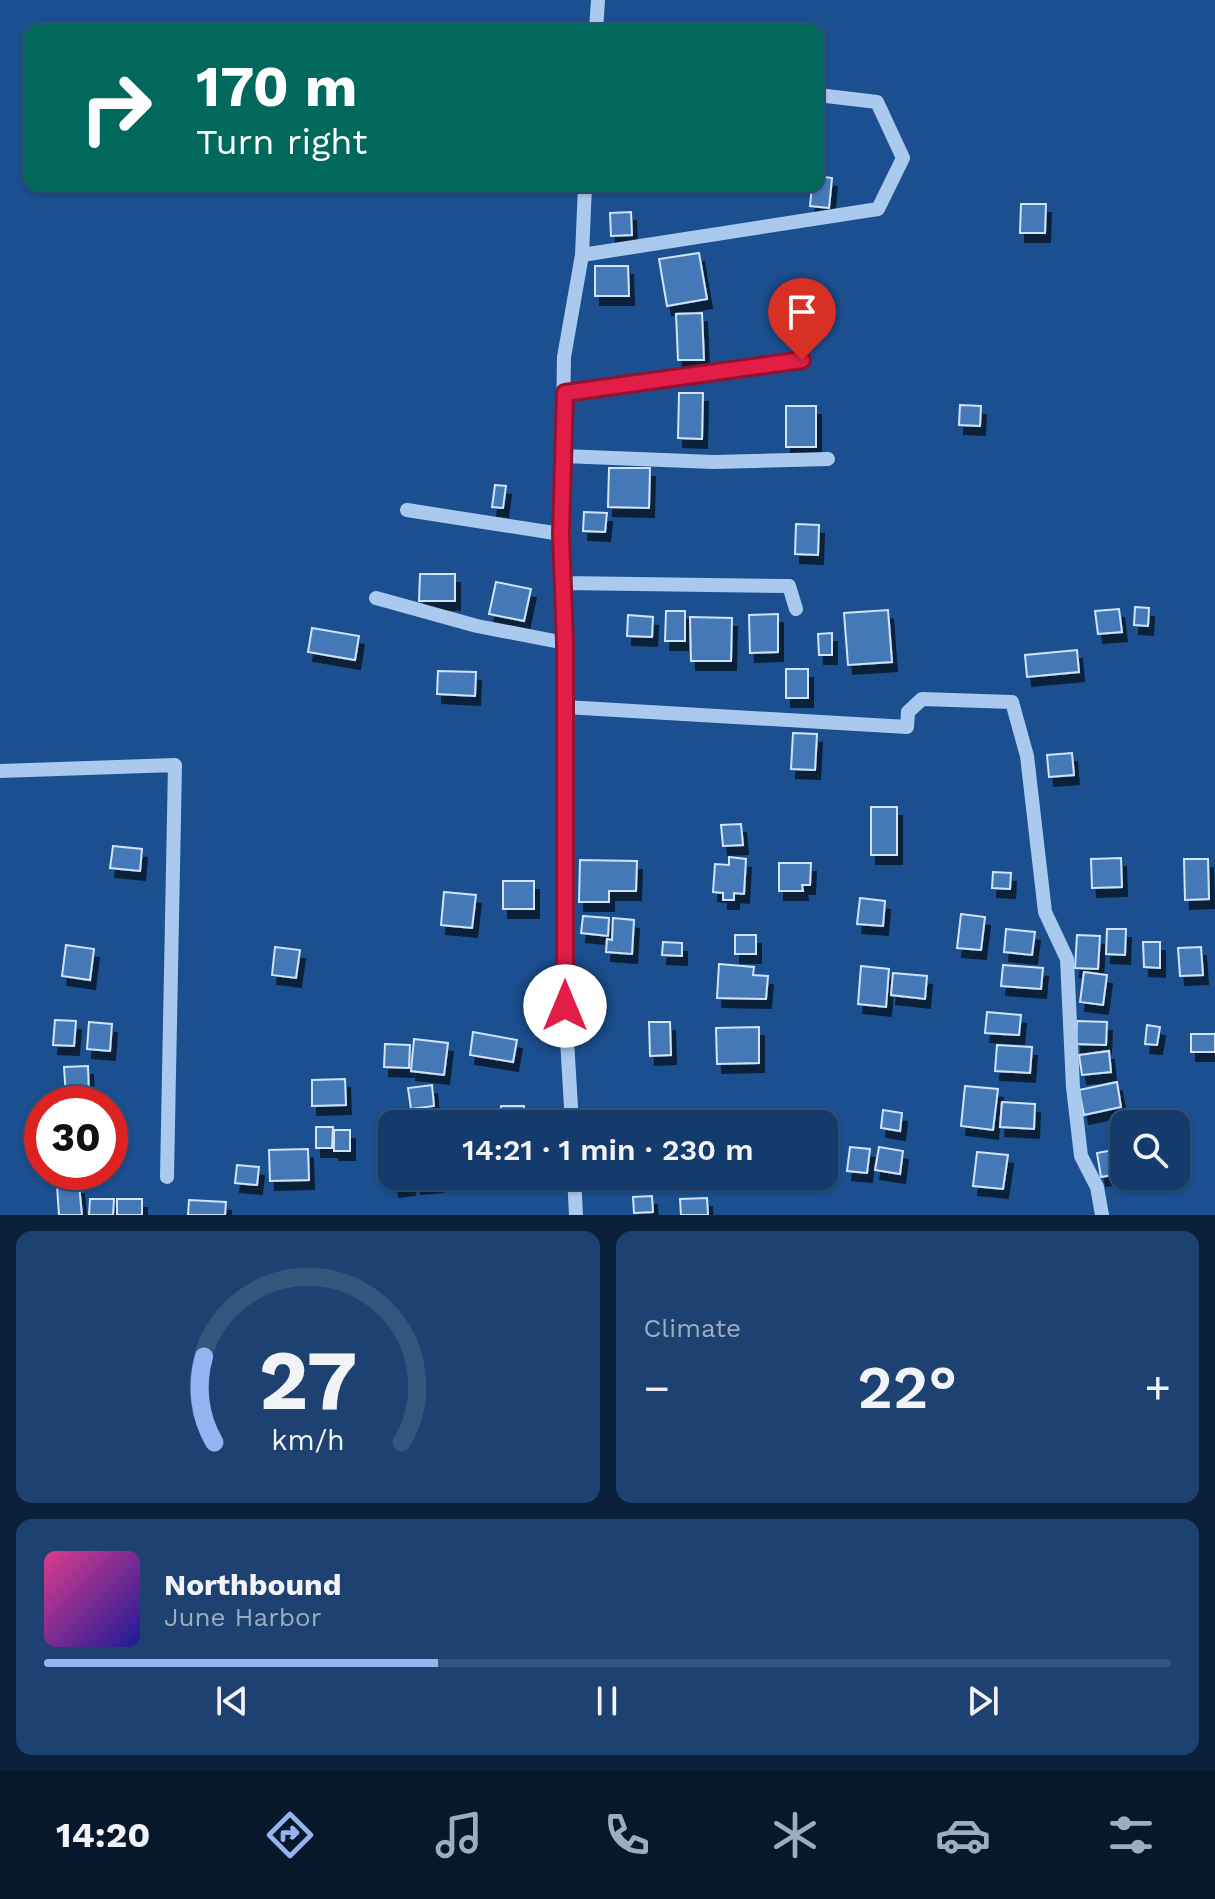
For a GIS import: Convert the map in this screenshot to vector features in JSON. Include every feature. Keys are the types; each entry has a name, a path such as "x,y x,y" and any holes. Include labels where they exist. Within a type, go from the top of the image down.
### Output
{"street":[{"path":"596,24 598,0"},
{"path":"582,255 878,209 903,158 877,102 824,96"},
{"path":"571,1110 565,1006 565,643 561,534 564,357 582,255 585,192"},
{"path":"565,393 802,360"},
{"path":"563,456 713,462 828,459"},
{"path":"407,510 561,534"},
{"path":"563,583 789,586 796,609"},
{"path":"376,598 477,626 565,643"},
{"path":"565,707 907,727 908,712 922,699 1012,702 1027,756 1045,912 1067,959 1073,1087 1081,1156 1097,1187 1102,1215"},
{"path":"0,771 175,765 167,1177"},
{"path":"575,1190 576,1215"}],"building":[{"path":"824,177 832,178 829,208 810,206 811,192 824,192"},
{"path":"1021,204 1046,204 1045,233 1020,233"},
{"path":"631,212 632,235 611,236 610,213"},
{"path":"699,253 707,299 667,306 659,259"},
{"path":"595,266 628,266 629,296 595,296"},
{"path":"805,293 806,322 781,322 780,294"},
{"path":"702,313 704,360 678,360 676,314"},
{"path":"679,393 703,393 702,439 678,438"},
{"path":"960,405 981,406 980,426 959,425"},
{"path":"786,406 816,406 816,447 786,447"},
{"path":"609,468 650,468 649,508 608,507"},
{"path":"495,485 506,486 503,508 492,507"},
{"path":"584,512 607,513 605,532 583,531"},
{"path":"796,524 819,525 818,555 795,554"},
{"path":"420,574 455,574 455,601 419,601"},
{"path":"496,582 531,589 524,621 489,614"},
{"path":"1135,607 1149,608 1148,626 1134,625"},
{"path":"1119,609 1122,632 1098,634 1095,611"},
{"path":"888,610 892,662 848,665 844,613"},
{"path":"666,611 685,611 685,641 665,641"},
{"path":"778,614 778,652 750,653 749,615"},
{"path":"628,615 653,617 652,637 627,636"},
{"path":"690,617 732,618 731,661 691,661"},
{"path":"312,628 359,636 355,660 308,652"},
{"path":"832,633 832,655 819,655 818,634"},
{"path":"1077,650 1079,672 1027,677 1025,655"},
{"path":"786,669 808,669 808,698 786,698"},
{"path":"438,671 476,672 475,696 437,694"},
{"path":"793,733 817,734 815,770 791,769"},
{"path":"1072,753 1074,775 1049,777 1047,755"},
{"path":"871,807 897,807 897,855 871,855"},
{"path":"741,824 743,845 723,846 721,825"},
{"path":"113,846 142,849 140,871 110,868"},
{"path":"729,857 746,859 744,894 734,893 734,900 723,900 723,893 713,892 715,864 729,865"},
{"path":"1121,858 1122,887 1092,888 1091,859"},
{"path":"1184,859 1208,859 1209,899 1185,900"},
{"path":"580,860 637,861 636,891 609,891 609,902 579,902"},
{"path":"779,863 811,863 810,885 802,885 803,891 779,891"},
{"path":"993,872 1011,873 1010,889 992,888"},
{"path":"503,881 534,881 534,909 503,909"},
{"path":"444,892 476,895 472,928 441,925"},
{"path":"860,898 885,901 883,926 857,924"},
{"path":"961,914 985,917 981,950 957,948"},
{"path":"583,916 609,918 608,936 581,933"},
{"path":"613,918 634,920 632,954 606,952 607,939 612,940"},
{"path":"1006,929 1035,932 1032,955 1004,952"},
{"path":"1107,929 1126,929 1125,955 1106,954"},
{"path":"735,935 756,935 756,954 735,954"},
{"path":"1077,935 1100,936 1098,969 1075,968"},
{"path":"663,942 682,943 682,956 662,955"},
{"path":"1143,942 1160,942 1160,968 1144,967"},
{"path":"66,945 94,949 90,980 62,976"},
{"path":"275,947 300,950 296,978 272,975"},
{"path":"1201,947 1203,975 1180,976 1178,948"},
{"path":"719,964 754,967 753,975 768,976 766,999 717,998"},
{"path":"1003,965 1043,968 1041,989 1001,986"},
{"path":"861,966 889,969 886,1007 858,1004"},
{"path":"1084,972 1107,975 1103,1005 1080,1002"},
{"path":"893,973 927,976 925,999 891,995"},
{"path":"987,1012 1021,1015 1019,1035 985,1033"},
{"path":"55,1020 76,1021 74,1046 53,1045"},
{"path":"1077,1021 1107,1022 1106,1045 1076,1044"},
{"path":"89,1022 112,1024 110,1051 87,1049"},
{"path":"649,1022 670,1022 671,1055 650,1056"},
{"path":"1147,1025 1160,1027 1157,1045 1145,1044"},
{"path":"759,1027 759,1063 717,1064 716,1028"},
{"path":"473,1032 517,1040 513,1062 470,1055"},
{"path":"1191,1034 1215,1034 1215,1052 1191,1052"},
{"path":"414,1039 448,1043 444,1075 411,1071"},
{"path":"385,1044 410,1045 409,1068 384,1067"},
{"path":"997,1045 1032,1047 1030,1073 995,1071"},
{"path":"1109,1051 1111,1072 1082,1075 1079,1055"},
{"path":"88,1066 89,1086 65,1086 64,1067"},
{"path":"345,1079 346,1105 312,1106 312,1080"},
{"path":"1117,1082 1121,1107 1084,1115 1079,1090"},
{"path":"432,1085 434,1106 411,1109 408,1088"},
{"path":"965,1086 998,1089 993,1130 961,1126"},
{"path":"1002,1102 1035,1104 1034,1129 1000,1127"},
{"path":"501,1106 524,1106 524,1110 501,1110"},
{"path":"883,1110 902,1113 900,1131 881,1128"},
{"path":"316,1127 333,1127 332,1148 316,1148"},
{"path":"334,1130 350,1130 350,1151 334,1151"},
{"path":"850,1147 870,1149 867,1173 847,1171"},
{"path":"879,1147 903,1151 900,1174 875,1170"},
{"path":"308,1149 309,1180 270,1181 269,1150"},
{"path":"1110,1151 1110,1175 1101,1177 1097,1153"},
{"path":"977,1152 1008,1155 1003,1189 973,1186"},
{"path":"237,1165 259,1167 257,1185 235,1183"},
{"path":"57,1190 80,1190 82,1215 59,1215"},
{"path":"652,1196 653,1212 634,1213 633,1197"},
{"path":"707,1198 708,1215 681,1215 680,1199"},
{"path":"90,1199 114,1199 113,1215 89,1215"},
{"path":"117,1199 142,1199 142,1215 117,1215"},
{"path":"189,1200 226,1202 225,1215 188,1215"}],"route":[{"path":"565,1006 565,643 561,534 565,393 802,360"}]}
